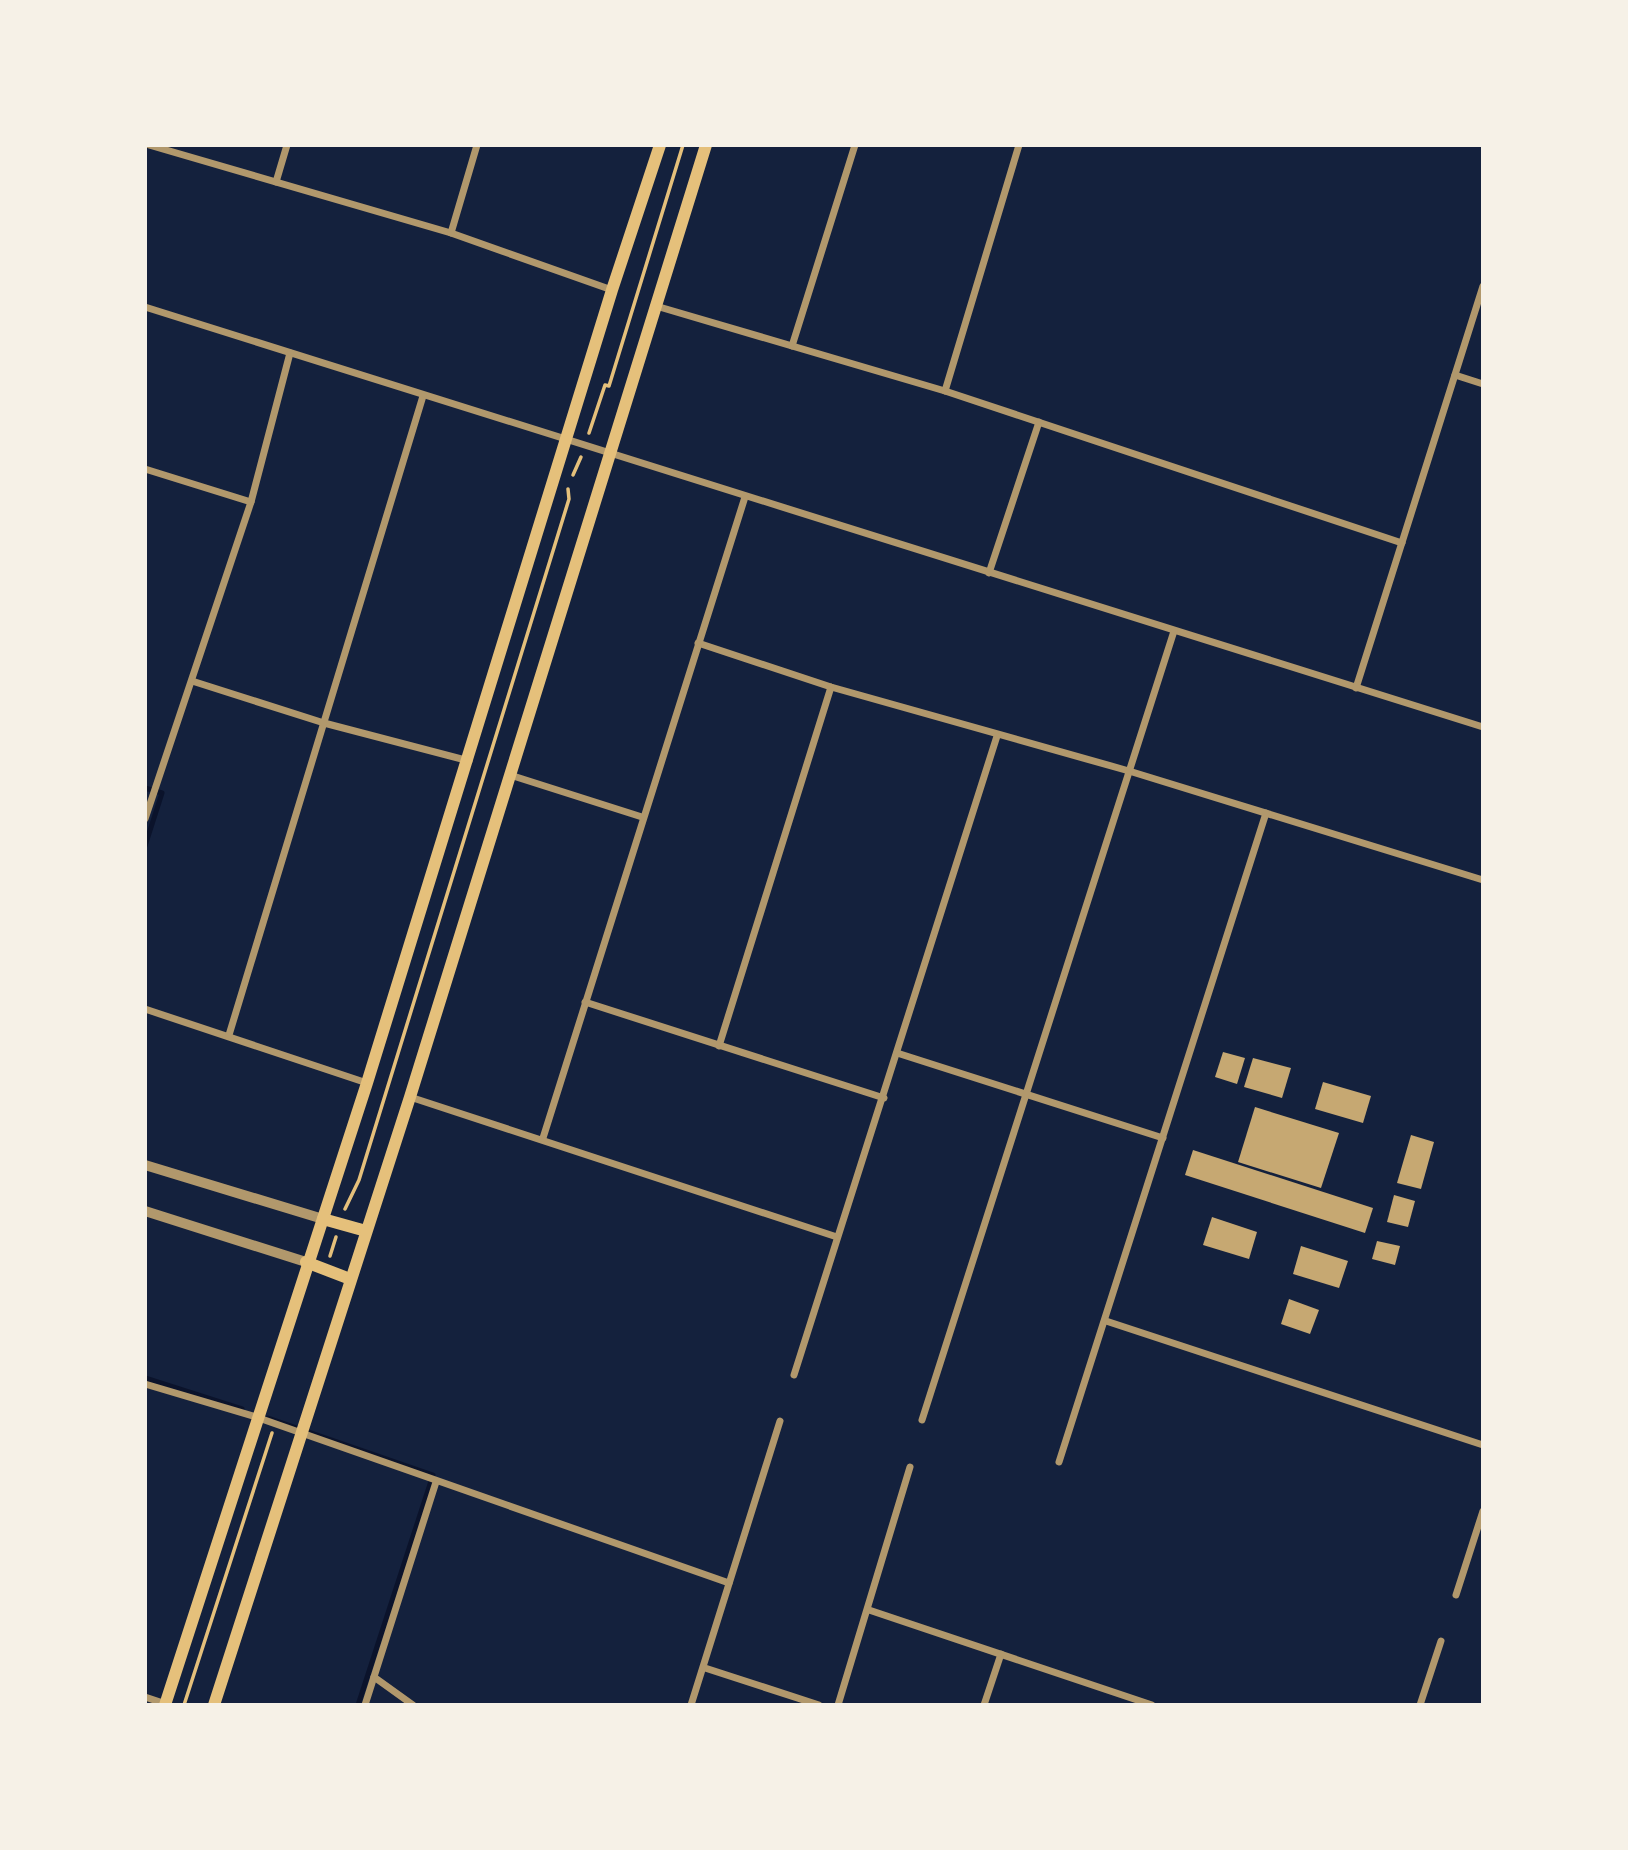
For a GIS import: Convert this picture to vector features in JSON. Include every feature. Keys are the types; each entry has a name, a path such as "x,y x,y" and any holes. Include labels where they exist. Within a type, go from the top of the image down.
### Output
{"main road":[{"path":"165,1704 306,1262 323,1219 367,1083 568,441 612,290 660,145"},
{"path":"214,1705 410,1097 706,145"},
{"path":"323,1219 366,1231"},
{"path":"306,1262 350,1279"}],"street":[{"path":"149,145 451,233 612,290"},
{"path":"276,182 287,145"},
{"path":"451,233 477,145"},
{"path":"792,346 855,145"},
{"path":"946,391 1019,145"},
{"path":"1356,688 1483,286"},
{"path":"656,306 946,391 1402,543"},
{"path":"145,307 1483,727"},
{"path":"145,819 149,795 191,681 251,502 290,353"},
{"path":"1455,375 1483,384"},
{"path":"229,1035 423,396"},
{"path":"989,573 1039,422"},
{"path":"145,469 251,502"},
{"path":"543,1138 745,497"},
{"path":"922,1420 1174,631"},
{"path":"698,643 831,687 997,736 1129,771 1483,880"},
{"path":"191,681 324,723 469,761"},
{"path":"719,1046 831,687"},
{"path":"794,1375 997,736"},
{"path":"510,775 642,817"},
{"path":"1059,1462 1266,813"},
{"path":"585,1002 884,1098"},
{"path":"145,1009 367,1083"},
{"path":"897,1053 1163,1138"},
{"path":"410,1097 543,1138 837,1237"},
{"path":"145,1165 323,1219"},
{"path":"145,1211 306,1262"},
{"path":"1106,1321 1483,1446"},
{"path":"145,1384 256,1417 729,1583"},
{"path":"691,1705 705,1668 780,1421"},
{"path":"838,1705 869,1610 910,1466"},
{"path":"365,1705 436,1482"},
{"path":"1456,1595 1483,1511"},
{"path":"869,1610 1152,1705"},
{"path":"1420,1705 1441,1641"},
{"path":"984,1705 1001,1654"},
{"path":"705,1668 819,1705"},
{"path":"374,1677 413,1705"},
{"path":"145,1697 165,1704"}],"path":[{"path":"603,384 609,386 683,145"},
{"path":"325,1269 349,1197 359,1180 470,825 569,499 567,487"},
{"path":"184,1705 275,1424"}],"building":[{"path":"1223,1052 1245,1058 1237,1084 1215,1077"},
{"path":"1253,1058 1291,1068 1282,1098 1244,1087"},
{"path":"1323,1082 1371,1096 1363,1123 1315,1109"},
{"path":"1255,1107 1339,1133 1321,1188 1238,1162"},
{"path":"1411,1135 1434,1142 1421,1189 1397,1183"},
{"path":"1193,1150 1373,1208 1365,1233 1185,1175"},
{"path":"1394,1195 1415,1201 1408,1227 1387,1222"},
{"path":"1212,1217 1257,1232 1249,1259 1203,1245"},
{"path":"1377,1241 1400,1246 1395,1265 1372,1259"},
{"path":"1301,1246 1348,1261 1339,1288 1293,1274"},
{"path":"1289,1299 1319,1310 1310,1334 1281,1324"}],"waterway":[{"path":"145,788 162,793 145,846"},
{"path":"145,1378 242,1409"},
{"path":"268,1418 433,1475 358,1705"}]}
